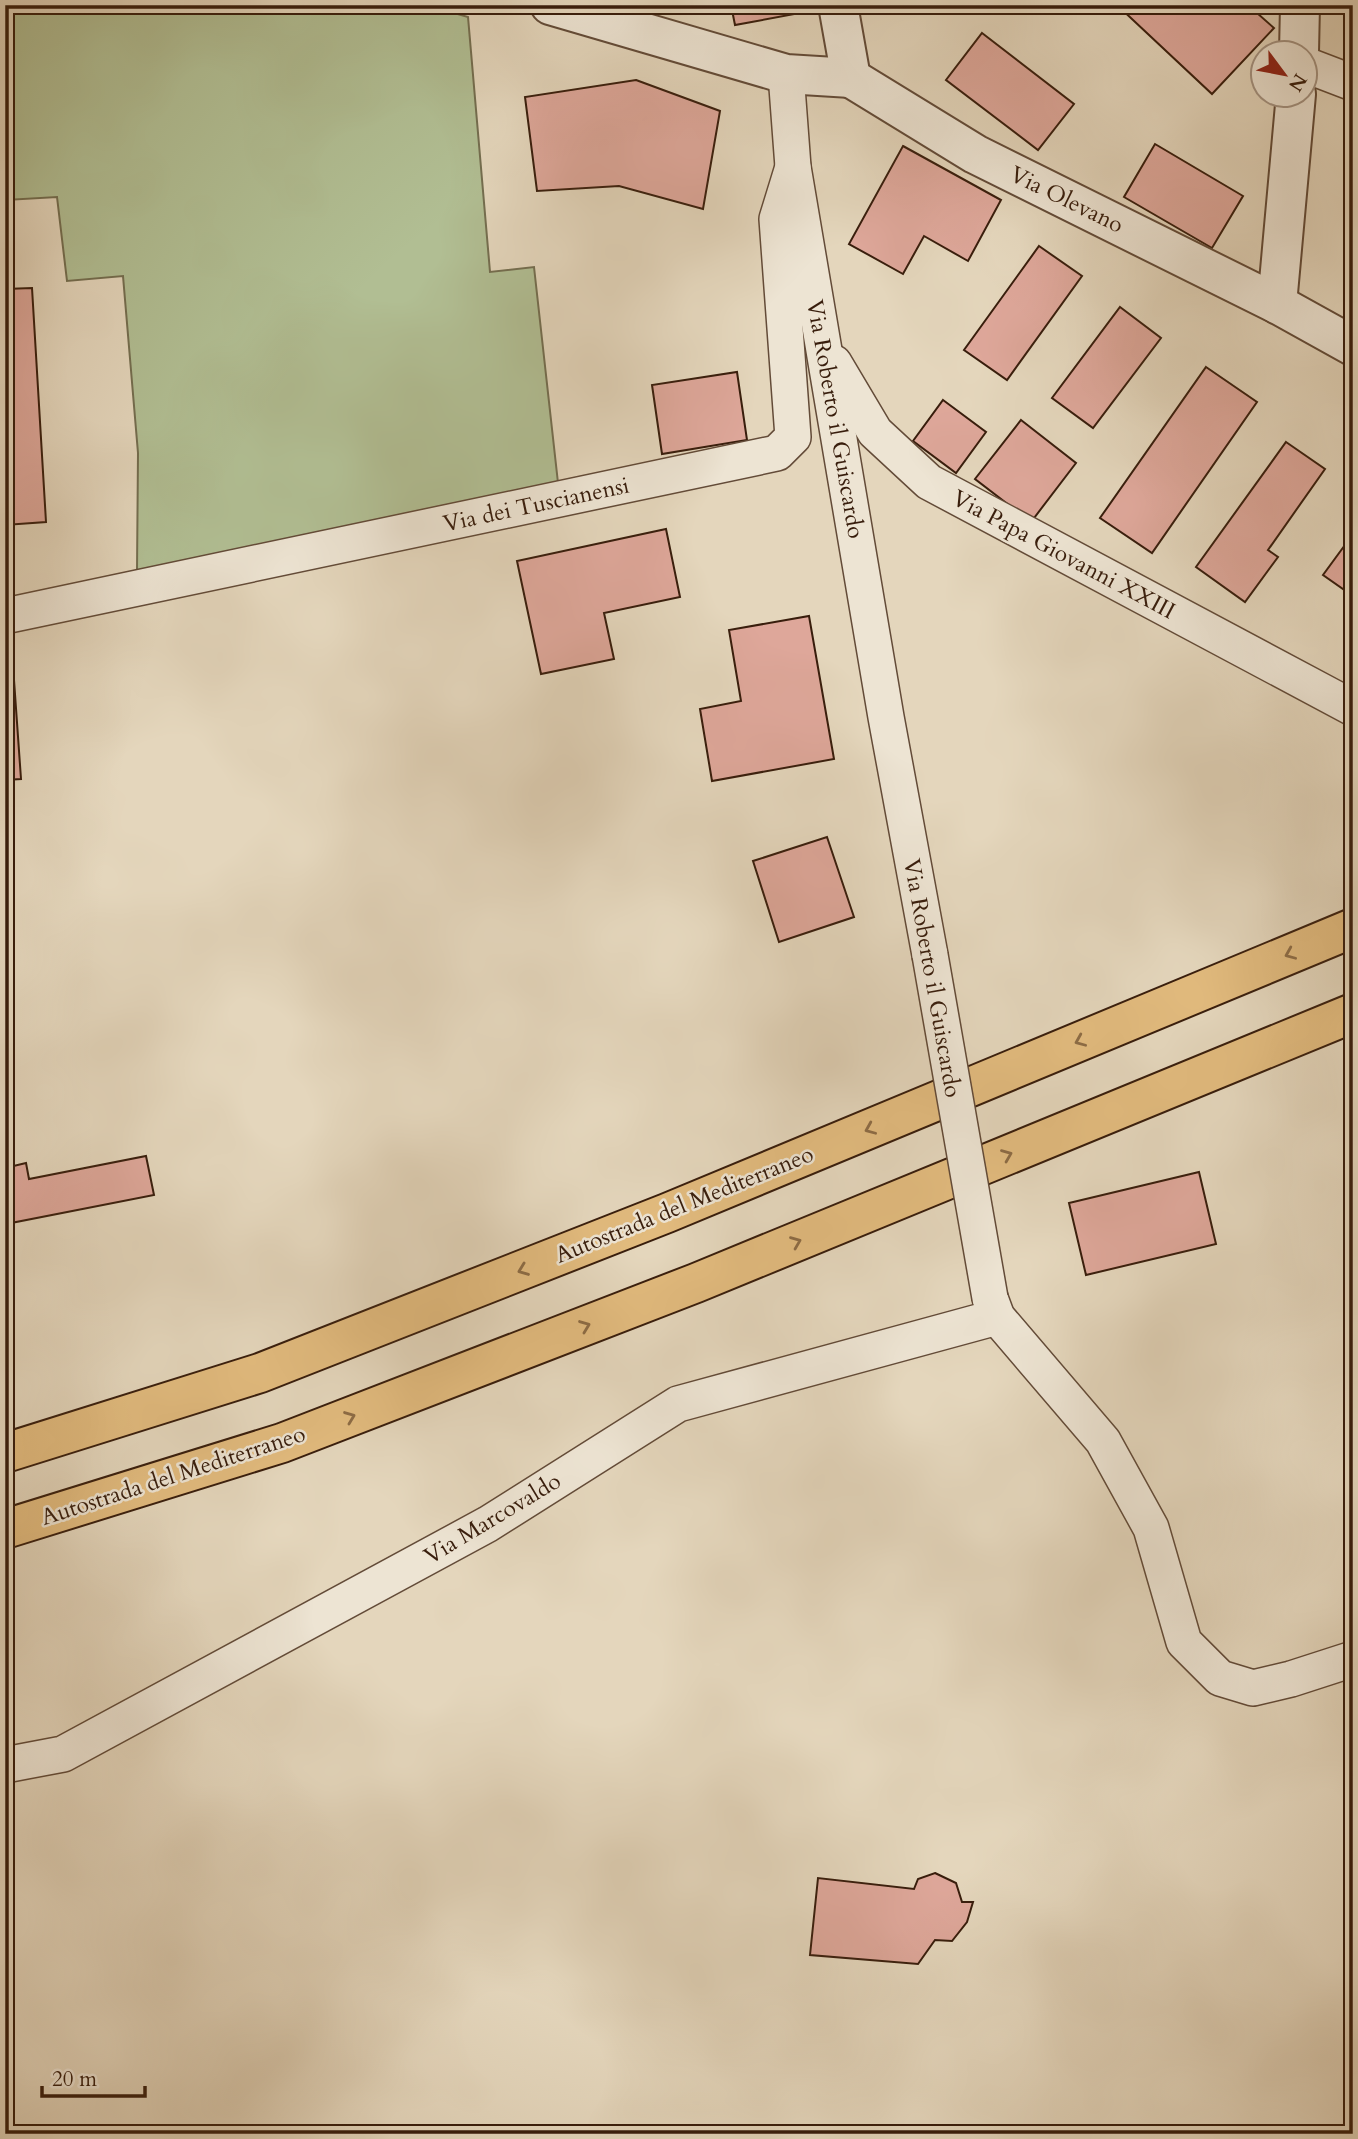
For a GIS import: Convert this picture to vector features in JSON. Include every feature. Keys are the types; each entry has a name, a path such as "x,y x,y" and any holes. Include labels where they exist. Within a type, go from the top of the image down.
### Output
{"highway":[{"name":"Autostrada del Mediterraneo","path":"5,1453 260,1373 667,1213 1353,928"},
{"name":"Autostrada del Mediterraneo","path":"5,1529 282,1443 696,1283 1353,1013"}],"street":[{"path":"565,7 786,74 851,78 838,5"},
{"path":"1299,38 1300,5"},
{"path":"1320,70 1353,83"},
{"name":"Via Roberto il Guiscardo","path":"786,74 793,167 823,346 886,717 994,1308"},
{"name":"Via Olevano","path":"851,78 975,154 1277,304 1353,346"},
{"path":"1277,304 1295,108"},
{"name":"Via dei Tuscianensi","path":"5,616 777,453 793,437 777,219 793,167"},
{"name":"Via Papa Giovanni XXIII","path":"823,346 875,432 929,482 1353,708"},
{"path":"994,1308 1103,1441 1151,1528 1184,1642 1220,1678 1253,1688 1353,1659"},
{"name":"Via Marcovaldo","path":"5,1765 64,1754 488,1524 678,1404 994,1308"}],"green space":[{"path":"5,5 427,5 468,17 490,272 534,267 558,483 137,571 138,453 123,276 67,281 57,197 6,200"}],"building":[{"path":"731,5 799,5 800,13 735,25"},
{"path":"1117,5 1248,5 1274,28 1265,38 1250,38 1250,54 1212,94"},
{"path":"982,33 1074,104 1038,150 946,80"},
{"path":"636,80 720,111 703,209 619,186 537,191 525,97"},
{"path":"1155,144 1243,196 1212,248 1124,197"},
{"path":"903,146 1001,200 968,261 924,236 903,274 849,244"},
{"path":"1039,246 1082,276 1007,380 964,350"},
{"path":"32,288 46,522 5,525 5,289"},
{"path":"1120,307 1161,338 1093,428 1052,398"},
{"path":"1206,367 1257,402 1152,553 1100,518"},
{"path":"737,372 747,440 662,454 652,385"},
{"path":"943,400 986,432 956,473 913,441"},
{"path":"1021,420 1076,463 1031,522 975,479"},
{"path":"1286,442 1325,469 1268,550 1278,557 1245,602 1196,567"},
{"path":"666,529 680,597 604,613 614,659 541,674 517,561"},
{"path":"1353,534 1353,596 1323,575"},
{"path":"809,616 834,759 712,781 700,709 741,701 729,630"},
{"path":"5,680 14,680 21,779 5,780"},
{"path":"827,837 854,917 779,942 753,861"},
{"path":"146,1156 154,1195 11,1223 5,1191 5,1168 26,1163 29,1179"},
{"path":"1199,1172 1216,1244 1086,1275 1069,1203"},
{"path":"935,1873 956,1883 962,1902 973,1902 967,1922 952,1941 935,1940 918,1964 810,1955 818,1878 914,1889 918,1879"}]}
